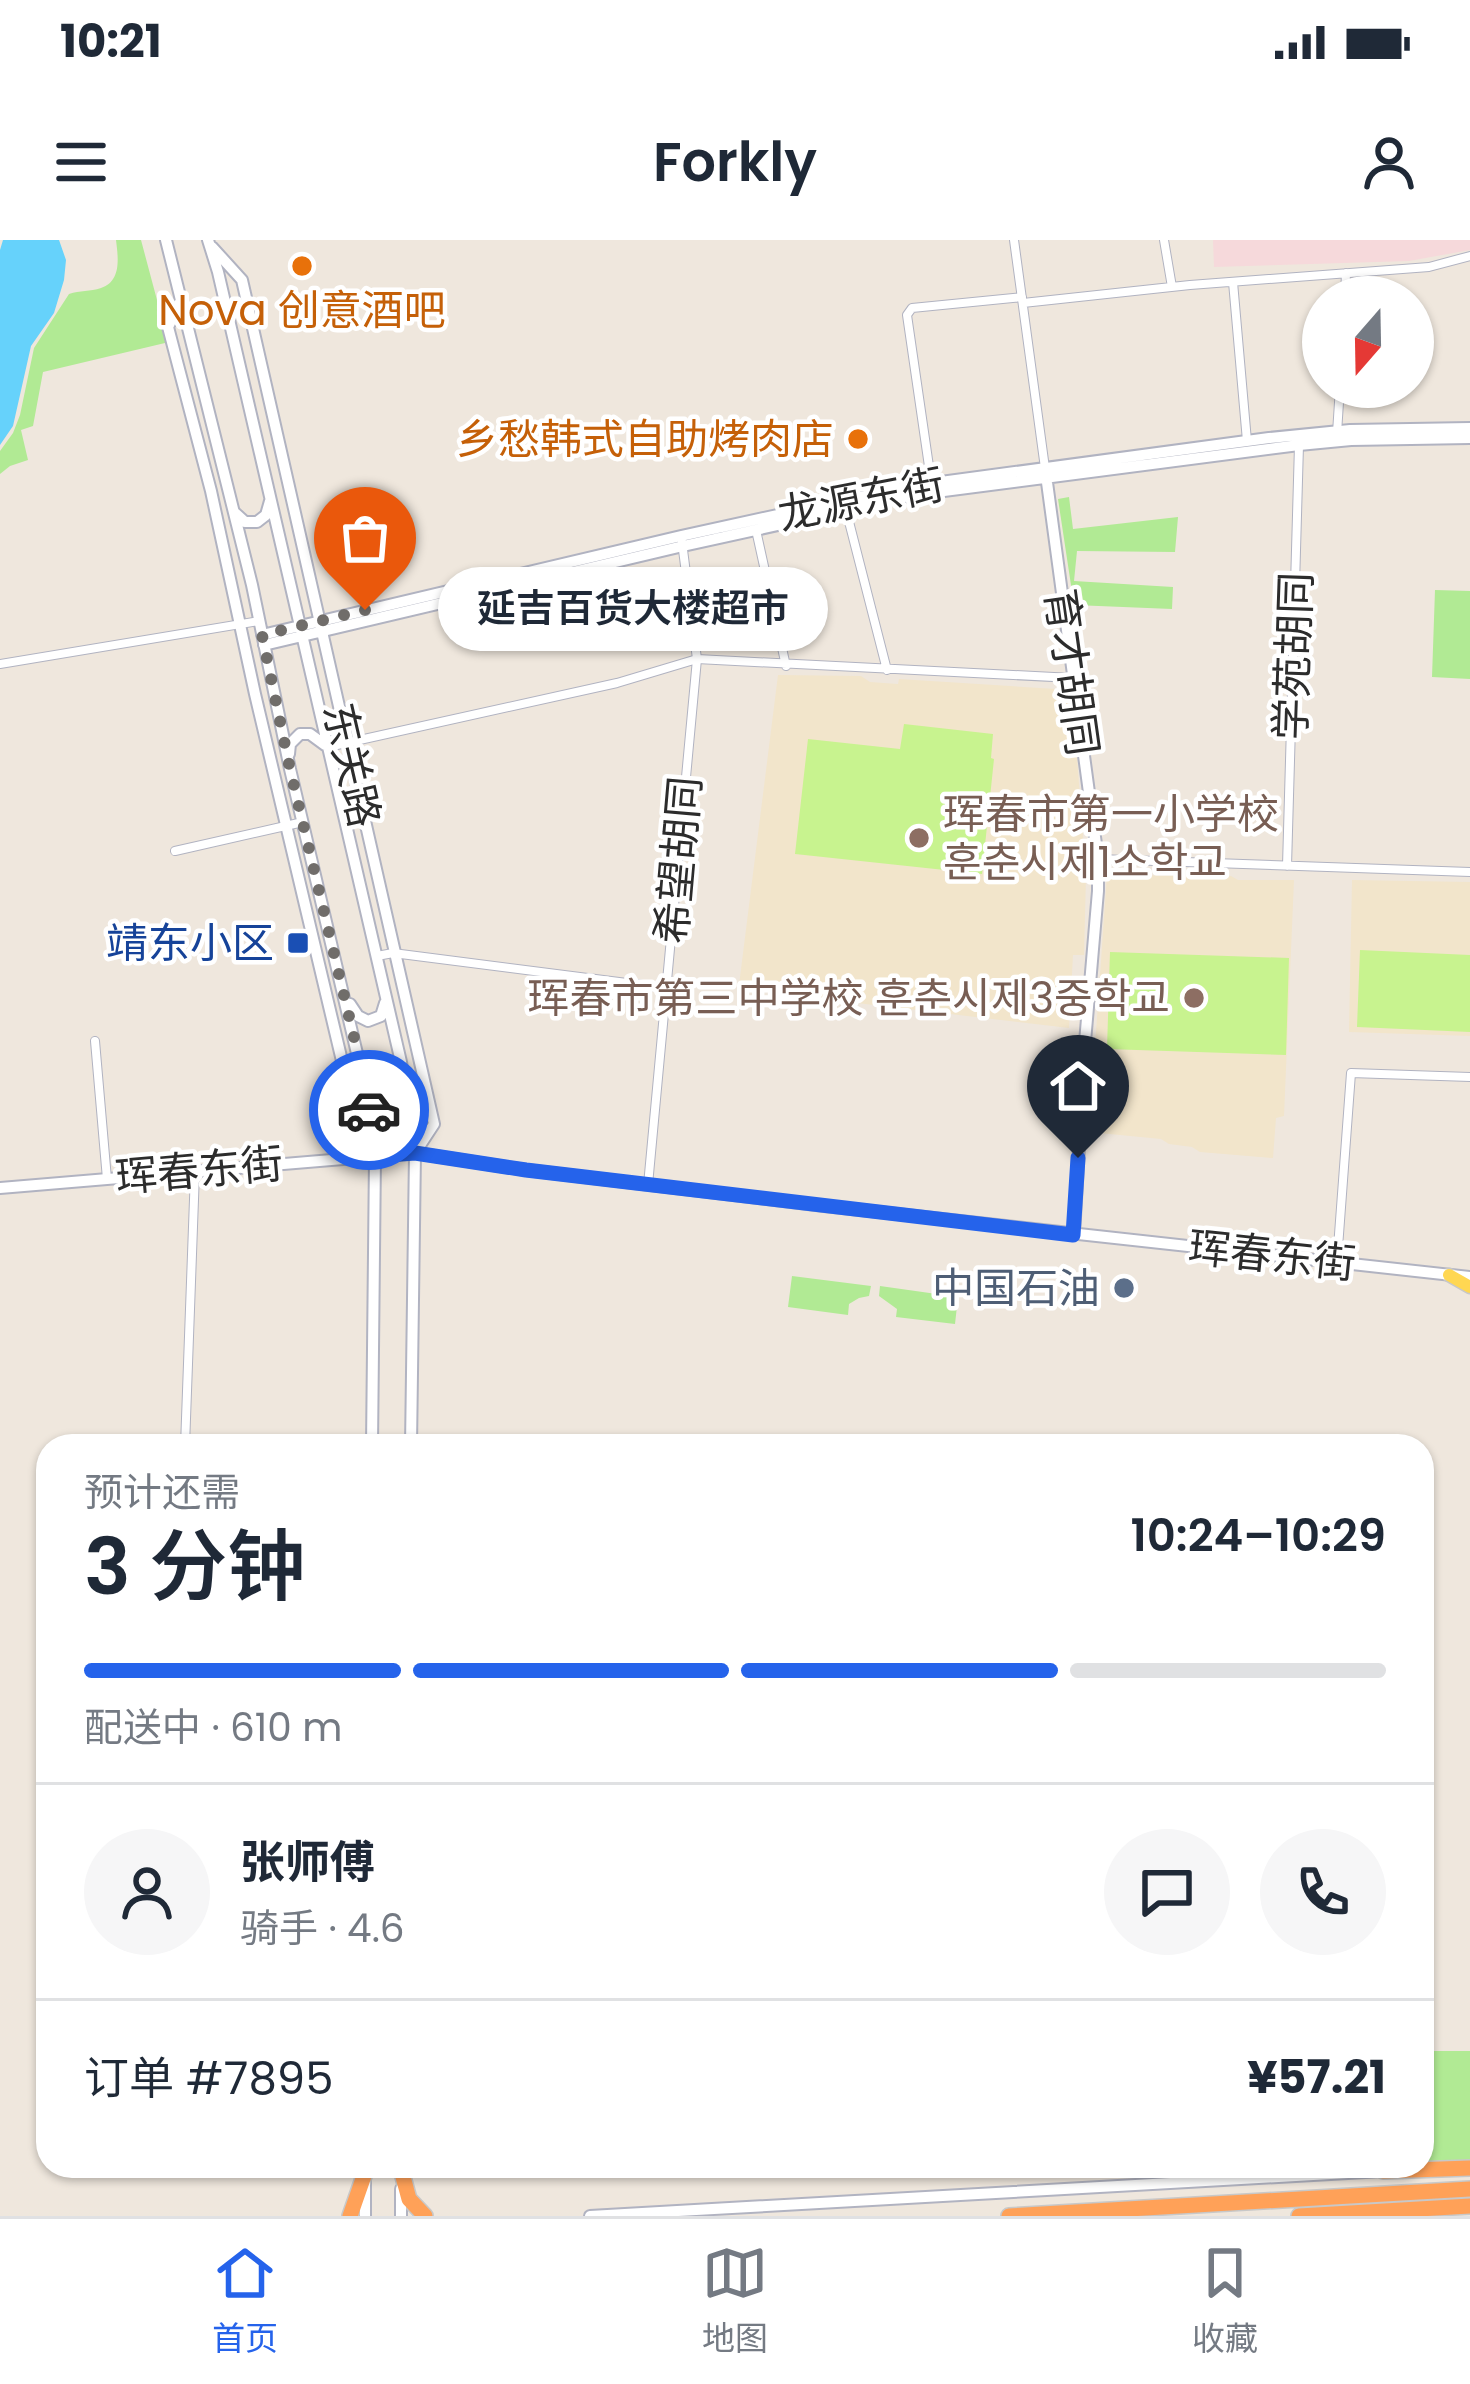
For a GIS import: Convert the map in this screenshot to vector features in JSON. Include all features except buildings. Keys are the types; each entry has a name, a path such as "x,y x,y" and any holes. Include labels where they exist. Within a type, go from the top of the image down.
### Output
{"highway":[{"path":"1434,2170 1470,2170"},
{"path":"1407,2193 1470,2170"},
{"path":"350,2216 362,2178"},
{"path":"404,2178 410,2199 425,2216"},
{"path":"1009,2216 1470,2189"},
{"path":"1300,2216 1470,2206"}],"main road":[{"name":"东关路","path":"166,240 363,1075 375,1156 372,1434"},
{"path":"208,241 225,240"},
{"name":"东关路","path":"208,241 401,1062 415,1153 411,1434"},
{"name":"东关路","path":"208,241 242,280 321,626 434,1124 415,1153"},
{"name":"东关路","path":"182,298 168,328 211,491 356,1120 375,1156"},
{"name":"龙源东街","path":"1045,473 1247,441 1470,428"},
{"name":"龙源东街","path":"263,640 682,541 933,488 1299,445 1337,436 1470,438"},
{"name":"育才胡同","path":"1045,473 1098,859 1073,1235"},
{"name":"龙源东街","path":"682,541 756,530 933,488"},
{"path":"228,498 236,514 251,523 266,515 269,494"},
{"path":"290,769 289,748 296,736 310,734 328,747"},
{"path":"343,991 358,1016 368,1021 384,1012 385,987"},
{"name":"珲春东街","path":"0,1188 415,1153 648,1185 1448,1275"},
{"path":"1448,1275 1470,1273"},
{"path":"1448,1275 1470,1287"},
{"path":"365,2178 365,2216"},
{"path":"401,2216 402,2178"},
{"path":"590,2216 1260,2178"}],"street":[{"path":"1014,240 1045,473"},
{"path":"1163,240 1172,287"},
{"path":"933,488 907,315 912,308 1429,267 1470,256"},
{"path":"1233,282 1247,441"},
{"path":"1337,436 1339,408"},
{"name":"学苑胡同","path":"1287,866 1299,445"},
{"path":"847,510 887,670"},
{"path":"756,530 786,666"},
{"name":"希望胡同","path":"648,1185 697,659 682,541"},
{"path":"0,664 259,621"},
{"path":"328,747 617,683 697,659 1073,678"},
{"path":"176,850 303,822"},
{"path":"1098,859 1470,872"},
{"path":"377,956 395,953 665,988"},
{"path":"95,1041 107,1178"},
{"path":"1337,1261 1351,1073 1470,1077"},
{"path":"185,1434 195,1171"}],"shaded area":[{"path":"1213,240 1470,240 1470,250 1409,261 1214,267"},
{"name":"珲春市第一小学校 훈춘시제1소학교","path":"778,675 1072,690 1086,877 1084,955 1073,955 1069,1028 739,985"},
{"name":"珲春市第三中学校 훈춘시제3중학교","path":"1107,875 1294,880 1284,1116 1276,1118 1273,1158 1200,1152 1161,1139 1089,1132"},
{"path":"1352,880 1470,882 1470,1036 1349,1032"}],"green space":[{"path":"116,240 141,240 165,343 43,372 33,426 21,430 28,460 0,474 0,451 20,415 34,348 69,294 101,288 112,280 117,268"},
{"path":"1069,497 1073,529 1178,517 1175,552 1077,551 1074,581 1173,587 1172,609 1074,605 1058,499"},
{"path":"1435,590 1470,591 1470,679 1432,677"},
{"path":"904,724 993,734 982,874 795,854 808,739 900,749"},
{"path":"1360,950 1470,955 1470,1032 1357,1027"},
{"path":"1110,952 1289,958 1286,1055 1107,1049"},
{"path":"792,1276 871,1286 869,1296 849,1304 848,1315 788,1307"},
{"path":"880,1286 958,1297 955,1324 896,1317 897,1309 879,1296"},
{"path":"1434,2051 1470,2051 1470,2163 1434,2163"}],"water":[{"path":"3,240 59,240 66,260 54,313 31,346 13,426 0,445 0,250"}],"way so far":[{"path":"365,610 262,635 369,1110"}],"place":[{"name":"Nova 创意酒吧","path":"302,266"},
{"name":"乡愁韩式自助烤肉店","path":"858,439"},
{"name":"延吉百货大楼超市","path":"365,610"},
{"name":"珲春市第一小学校 훈춘시제1소학교","path":"919,838"},
{"name":"靖东小区","path":"298,943"},
{"name":"珲春市第三中学校 훈춘시제3중학교","path":"1194,998"},
{"name":"中国石油","path":"1124,1288"}],"route":[{"path":"369,1110 375,1156 415,1153 1073,1235 1078,1158"}]}
